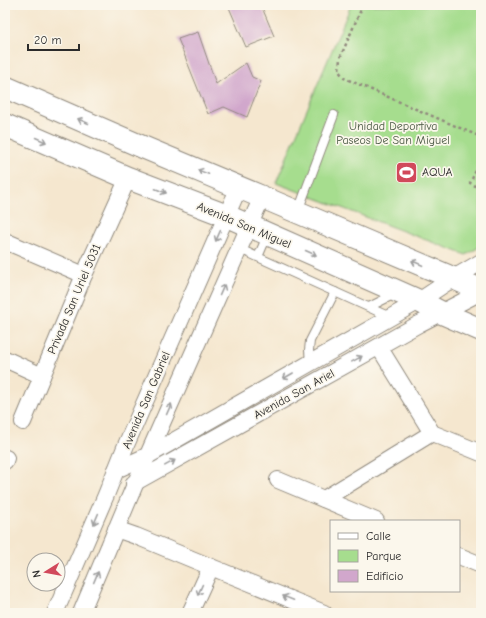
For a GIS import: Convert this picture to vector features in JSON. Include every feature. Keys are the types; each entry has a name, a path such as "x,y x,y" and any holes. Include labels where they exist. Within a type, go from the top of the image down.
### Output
{"main road":[{"path":"5,86 144,148 239,187 481,291"},
{"name":"Avenida San Miguel","path":"5,125 128,178 227,216 481,330"}],"street":[{"name":"Privada San Uriel 5031","path":"23,422 84,275 128,178"},
{"name":"Avenida San Gabriel","path":"56,613 116,470 239,187"},
{"name":"Avenida San Gabriel","path":"81,613 136,482 240,249 258,230 262,197"},
{"path":"5,241 84,275"},
{"name":"Avenida San Ariel","path":"116,470 149,455 419,301 481,262"},
{"name":"Avenida San Ariel","path":"106,495 136,482 481,291"},
{"path":"379,347 432,433 481,453"},
{"path":"5,360 42,376"},
{"path":"324,499 432,433"},
{"path":"278,480 374,520"},
{"path":"116,529 324,613"},
{"path":"460,556 481,565"},
{"path":"190,613 211,567"}],"lane":[{"path":"297,212 334,115"},
{"path":"258,230 258,257"},
{"path":"240,249 390,317"},
{"path":"310,363 310,341 335,292"},
{"path":"369,307 398,292"}],"path":[{"path":"363,5 340,58 339,71 344,78 481,136"},
{"path":"481,160 470,183 481,188"}],"green space":[{"name":"Unidad Deportiva Paseos De San Miguel","path":"351,5 481,5 481,246 466,255 276,183"}],"building":[{"path":"228,5 261,5 274,36 246,47"},
{"path":"198,32 216,84 246,63 252,77 261,81 247,117 224,107 208,114 178,39"}],"place":[{"name":"AQUA","path":"406,172"}]}
